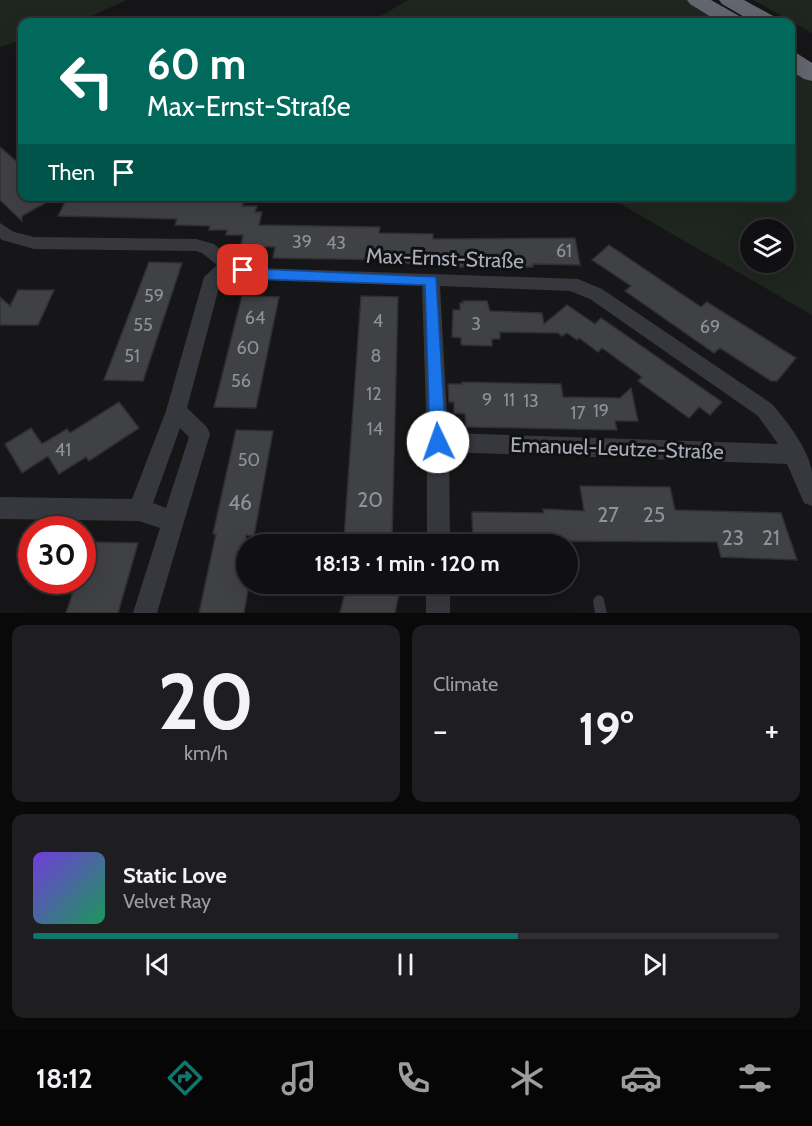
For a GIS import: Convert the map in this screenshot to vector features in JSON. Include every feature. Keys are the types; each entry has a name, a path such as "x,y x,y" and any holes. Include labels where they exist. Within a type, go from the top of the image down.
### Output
{"highway":[{"path":"697,0 726,18"},
{"path":"729,0 760,18"},
{"path":"795,40 812,51"},
{"path":"795,62 812,74"}],"street":[{"name":"Max-Ernst-Straße","path":"0,229 8,236 34,243 196,245 208,248 228,266 258,274 572,284 596,294 765,410 783,431 812,495"},
{"path":"139,510 176,411 213,277 228,266"},
{"path":"431,280 438,442 438,534"},
{"path":"145,613 200,434 176,411"},
{"name":"Emanuel-Leutze-Straße","path":"438,442 795,454"},
{"path":"0,508 139,510 172,521"},
{"path":"438,594 438,613"}],"shaded area":[{"path":"0,0 127,0 87,18 18,18 18,41 0,47"},
{"path":"408,0 690,0 721,18 377,18"},
{"path":"753,0 812,0 812,33 795,23 795,18 785,18"},
{"path":"795,69 812,82 812,315 615,201 795,201"}],"building":[{"path":"0,147 18,163 18,201 49,201 22,216 22,221 0,200"},
{"path":"66,201 240,201 244,202 242,206 257,206 255,212 262,212 259,225 380,227 379,233 433,234 433,239 575,238 580,265 447,267 447,264 393,263 393,260 273,258 275,247 241,246 243,235 226,235 227,230 209,230 210,226 175,225 177,219 58,216"},
{"path":"609,245 701,307 707,302 796,358 777,381 771,381 720,348 714,353 625,291 631,286 592,260"},
{"path":"149,262 182,263 143,381 104,380"},
{"path":"18,290 54,290 38,325 0,325 0,297 10,306"},
{"path":"242,296 279,297 256,408 214,407"},
{"path":"361,296 398,297 392,534 344,534"},
{"path":"487,301 490,311 542,313 544,324 567,305 595,324 601,318 722,402 710,415 699,407 689,418 638,381 642,377 602,348 598,352 579,338 577,340 567,333 562,336 558,333 500,332 500,339 492,339 492,346 461,345 461,338 452,337 453,310 460,310 460,303"},
{"path":"462,382 561,384 563,397 620,398 631,388 638,421 615,421 617,430 466,427 465,414 454,413 454,402 449,402 448,384 462,384"},
{"path":"119,402 139,428 89,461 86,457 59,474 48,456 22,473 5,444 31,428 42,444 67,429 70,433"},
{"path":"236,430 273,431 254,534 236,534 236,594 247,594 244,613 199,613 216,534 213,534"},
{"path":"580,486 670,487 675,510 781,513 797,560 721,557 717,542 578,541 578,534 473,534 472,512 544,513 543,509 584,511"},
{"path":"96,542 138,543 118,613 66,613 72,594 96,594"},
{"path":"345,594 399,594 395,613 340,613"}],"route":[{"path":"243,270 258,274 431,280 438,442"}]}
